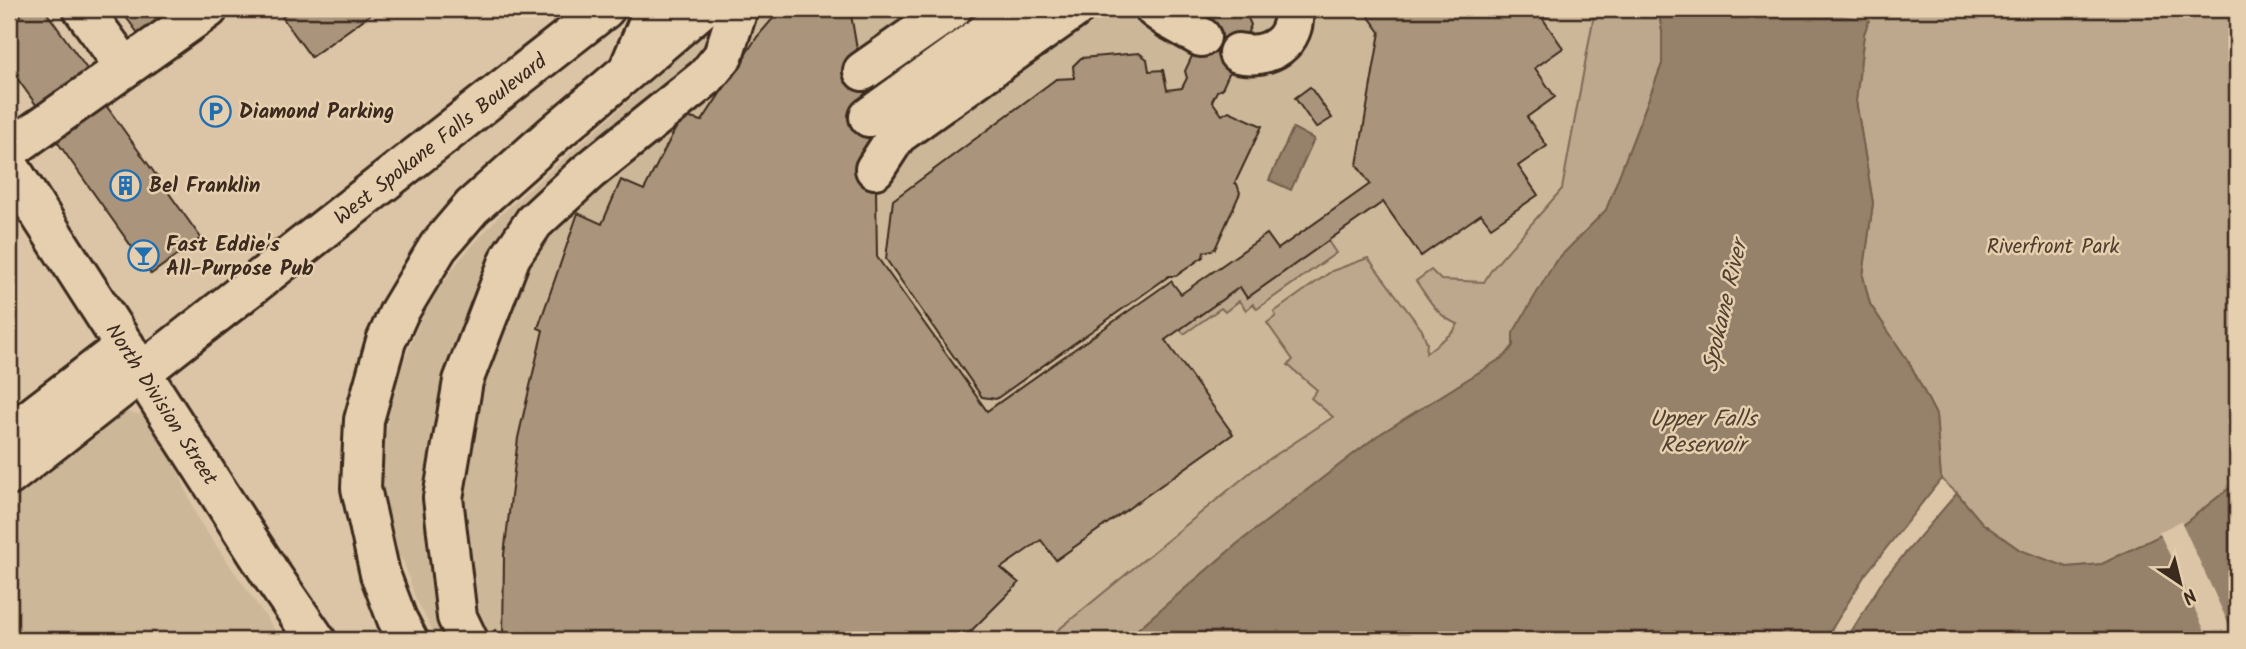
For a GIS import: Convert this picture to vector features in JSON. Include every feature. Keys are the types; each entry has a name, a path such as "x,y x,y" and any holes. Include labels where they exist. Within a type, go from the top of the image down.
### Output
{"main road":[{"path":"83,9 125,67"},
{"path":"9,150 208,9"},
{"name":"West Spokane Falls Boulevard","path":"134,359 605,9"},
{"path":"629,69 654,9"},
{"path":"408,640 380,574 361,488 364,420 386,341 398,312 438,247 472,207 701,9"},
{"path":"468,640 457,617 443,498 463,381 510,256 534,222 588,172 706,78 723,56 738,9"},
{"path":"863,71 952,9"},
{"path":"869,117 1018,9"},
{"path":"875,169 897,135 1074,9"},
{"path":"1155,9 1201,37"},
{"path":"1238,53 1251,56 1265,54 1277,47 1286,39 1294,19 1293,9"},
{"name":"North Division Street","path":"9,166 270,573 316,640"},
{"path":"9,435 134,359"},
{"path":"9,475 134,359"}],"shaded area":[{"path":"732,9 1595,9 1562,189 1492,269 1453,332 1436,347 1253,470 1046,640 438,640 415,597 404,563 389,541 382,498 384,445 391,402 419,323 458,262 498,217"},
{"path":"127,412 143,415 148,419 167,445 199,521 282,640 9,640 9,498 119,415"}],"green space":[{"path":"1595,9 1658,9 1662,31 1662,64 1606,210 1555,262 1513,346 1505,356 1377,436 1237,544 1125,640 1046,640 1253,470 1333,417 1311,398 1317,390 1288,365 1293,360 1267,323 1276,316 1274,312 1332,271 1368,258 1422,330 1427,343 1426,353 1453,332 1458,324 1439,312 1416,281 1431,270 1441,280 1484,282 1492,269 1562,189"},
{"name":"Riverfront Park","path":"1873,9 2237,9 2237,482 2184,524 2102,564 2067,567 2020,550 1982,523 1957,493 1941,479 1936,415 1910,364 1870,304 1863,276 1873,203 1856,101 1864,34"},
{"path":"1328,241 1336,253 1257,309 1253,304 1246,310 1239,301 1225,312 1221,308 1184,334 1180,329 1240,287 1247,297"}],"water":[{"name":"Upper Falls Reservoir","path":"1658,9 1873,9 1864,34 1856,101 1873,203 1863,276 1870,304 1910,364 1936,415 1941,479 1865,575 1825,640 1125,640 1237,544 1377,436 1505,356 1513,346 1513,333 1555,262 1606,210 1662,64 1662,31"},
{"path":"1293,128 1314,139 1291,190 1269,180"},
{"path":"2237,482 2237,640 1846,640 1885,577 1957,493 1982,523 2020,550 2067,567 2102,564 2184,524"}],"pier":[{"path":"1807,9 1876,9 1872,20"},
{"path":"2181,521 2236,640 2209,640 2159,532"}],"building":[{"path":"17,9 44,9 92,76 42,113 9,67 9,24 21,15"},
{"path":"120,9 179,9 140,36"},
{"path":"294,9 378,9 311,57 282,17"},
{"path":"781,9 850,9 872,134 877,257 987,411 1171,281 1181,294 1267,234 1278,249 1370,184 1357,165 1380,32 1363,9 1558,9 1543,19 1563,48 1535,68 1555,97 1527,117 1547,146 1518,166 1538,195 1491,227 1481,214 1421,256 1383,202 1247,298 1240,287 1165,340 1233,434 1056,560 1041,540 1001,568 1019,583 962,640 503,640 504,555 518,438 543,330 538,328 578,213 602,224 621,180 644,190 682,116 702,121 757,37"},
{"path":"1214,9 1226,9 1248,18 1251,25 1222,89 1217,91 1212,101 1222,115 1229,111 1262,126 1235,183 1240,193 1215,249 1204,252 1203,257 1176,276 1169,276 996,399 982,397 886,259 893,200 1056,79 1074,78 1073,66 1081,58 1139,53 1147,59 1149,71 1163,70 1167,90 1182,88 1187,78 1185,71"},
{"path":"1310,87 1332,118 1316,128 1295,98"},
{"name":"Bel Franklin","path":"100,97 201,238 151,274 51,133"},
{"path":"495,630 502,640 485,638"}],"place":[{"name":"Diamond Parking","path":"216,111"},
{"name":"Bel Franklin","path":"126,185"},
{"name":"Fast Eddie's All-Purpose Pub","path":"143,256"}],"water label":[{"name":"Spokane River","path":"1724,306"}]}
